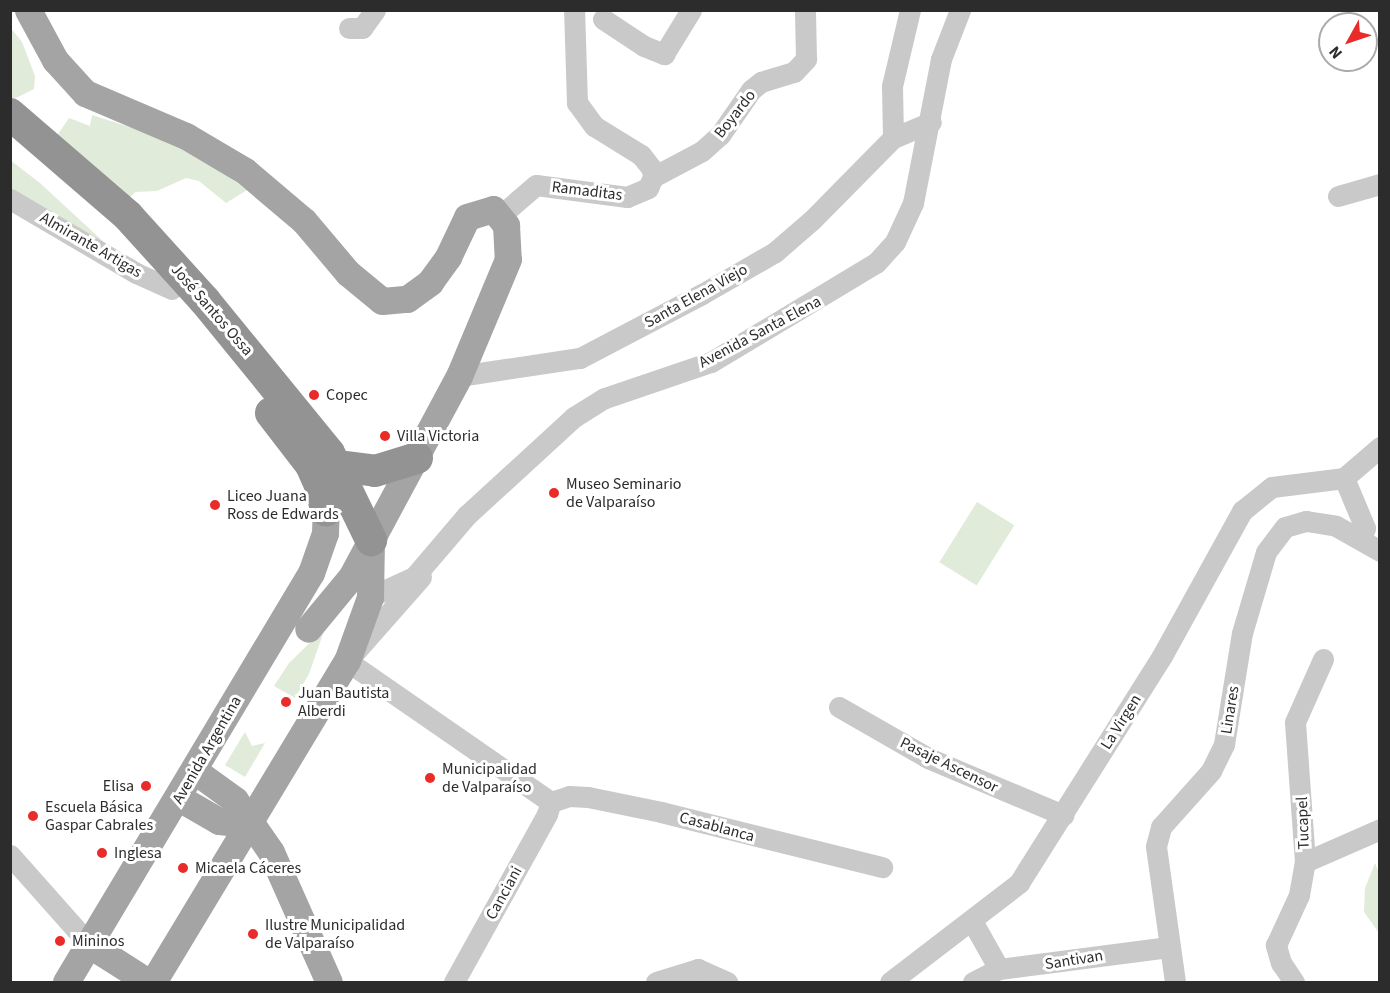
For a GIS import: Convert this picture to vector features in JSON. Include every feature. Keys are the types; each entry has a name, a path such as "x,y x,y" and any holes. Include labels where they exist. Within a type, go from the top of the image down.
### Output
{"highway":[{"name":"José Santos Ossa","path":"10,114 128,216 212,308 315,432 337,466 371,540"},
{"name":"José Santos Ossa","path":"10,140 119,233 172,289 302,452 321,487 326,510"},
{"path":"337,466 375,471 417,458"}],"main road":[{"path":"28,10 55,60 85,93 186,135 245,171 304,221 348,273 382,301 408,299 430,282 448,257 467,217 485,209 501,215 508,236 508,259 459,376 417,458 351,577 308,628 272,662 221,725"},
{"name":"Avenida Argentina","path":"66,982 179,798 311,573 325,533 326,510"},
{"path":"90,945 151,982 347,661 370,597 371,540"},
{"path":"308,628 335,608 370,597"},
{"path":"308,628 328,618 344,622 347,661"},
{"path":"195,771 235,800 248,824 271,852 329,982"},
{"path":"179,798 219,821 248,824"}],"street":[{"path":"349,28 362,28 375,10"},
{"path":"574,10 574,84 581,112 594,126 641,155 652,169 653,177"},
{"path":"603,19 644,46 664,54 690,10"},
{"name":"Boyardo","path":"653,177 702,151 720,135 751,90 761,82 794,72 806,59 808,45 805,10"},
{"path":"893,138 892,86 910,10"},
{"name":"Avenida Santa Elena","path":"370,597 414,577 467,515 574,417 605,398 711,362 876,263 895,242 913,203 931,122 941,58 960,10"},
{"name":"Santa Elena Viejo","path":"459,376 580,358 702,294 775,252 812,220 893,138 931,122"},
{"name":"Ramaditas","path":"501,215 536,185 627,197 648,188 653,177"},
{"path":"1338,196 1380,184"},
{"name":"Almirante Artigas","path":"10,199 172,289"},
{"path":"1360,539 1365,528 1344,478 1380,447"},
{"name":"La Virgen","path":"890,982 1019,883 1161,656 1242,512 1272,487 1344,478"},
{"name":"Linares","path":"1175,982 1168,947 1156,846 1161,827 1211,771 1224,744 1242,633 1266,552 1285,526 1306,521 1336,526 1380,551"},
{"name":"Avenida Santa Elena","path":"347,661 417,583 432,557"},
{"name":"Tucapel","path":"1294,982 1281,963 1276,945 1299,895 1305,862 1295,722 1323,659"},
{"path":"347,661 551,802"},
{"name":"Pasaje Ascensor","path":"839,707 928,758 1063,815"},
{"name":"Casablanca","path":"551,802 569,796 630,805 882,867"},
{"name":"Canciani","path":"454,982 548,814 551,802"},
{"path":"1305,862 1380,829"},
{"path":"10,855 90,945"},
{"path":"972,921 999,969"},
{"name":"Santivan","path":"973,982 999,969 1168,947"},
{"path":"656,982 698,969 728,982"}],"green space":[{"path":"10,27 22,42 35,76 34,89 14,99 10,97"},
{"path":"92,115 161,137 211,164 247,190 226,203 199,181 186,178 157,191 135,192 129,198 56,137 69,118 90,126"},
{"path":"10,160 40,183 120,257 11,190"},
{"path":"977,502 1014,525 977,586 939,562"},
{"path":"325,628 309,674 295,698 274,686 289,663"},
{"path":"245,732 252,746 265,743 245,777 225,765"},
{"path":"1375,863 1379,873 1379,933 1364,912 1365,888"}],"place":[{"name":"Copec","path":"314,395"},
{"name":"Villa Victoria","path":"385,436"},
{"name":"Museo Seminario de Valparaíso","path":"554,493"},
{"name":"Liceo Juana Ross de Edwards","path":"215,505"},
{"name":"Juan Bautista Alberdi","path":"286,702"},
{"name":"Municipalidad de Valparaíso","path":"430,778"},
{"name":"Elisa","path":"146,786"},
{"name":"Escuela Básica Gaspar Cabrales","path":"33,816"},
{"name":"Inglesa","path":"102,853"},
{"name":"Micaela Cáceres","path":"183,868"},
{"name":"Ilustre Municipalidad de Valparaíso","path":"253,934"},
{"name":"Mininos","path":"60,941"}]}
